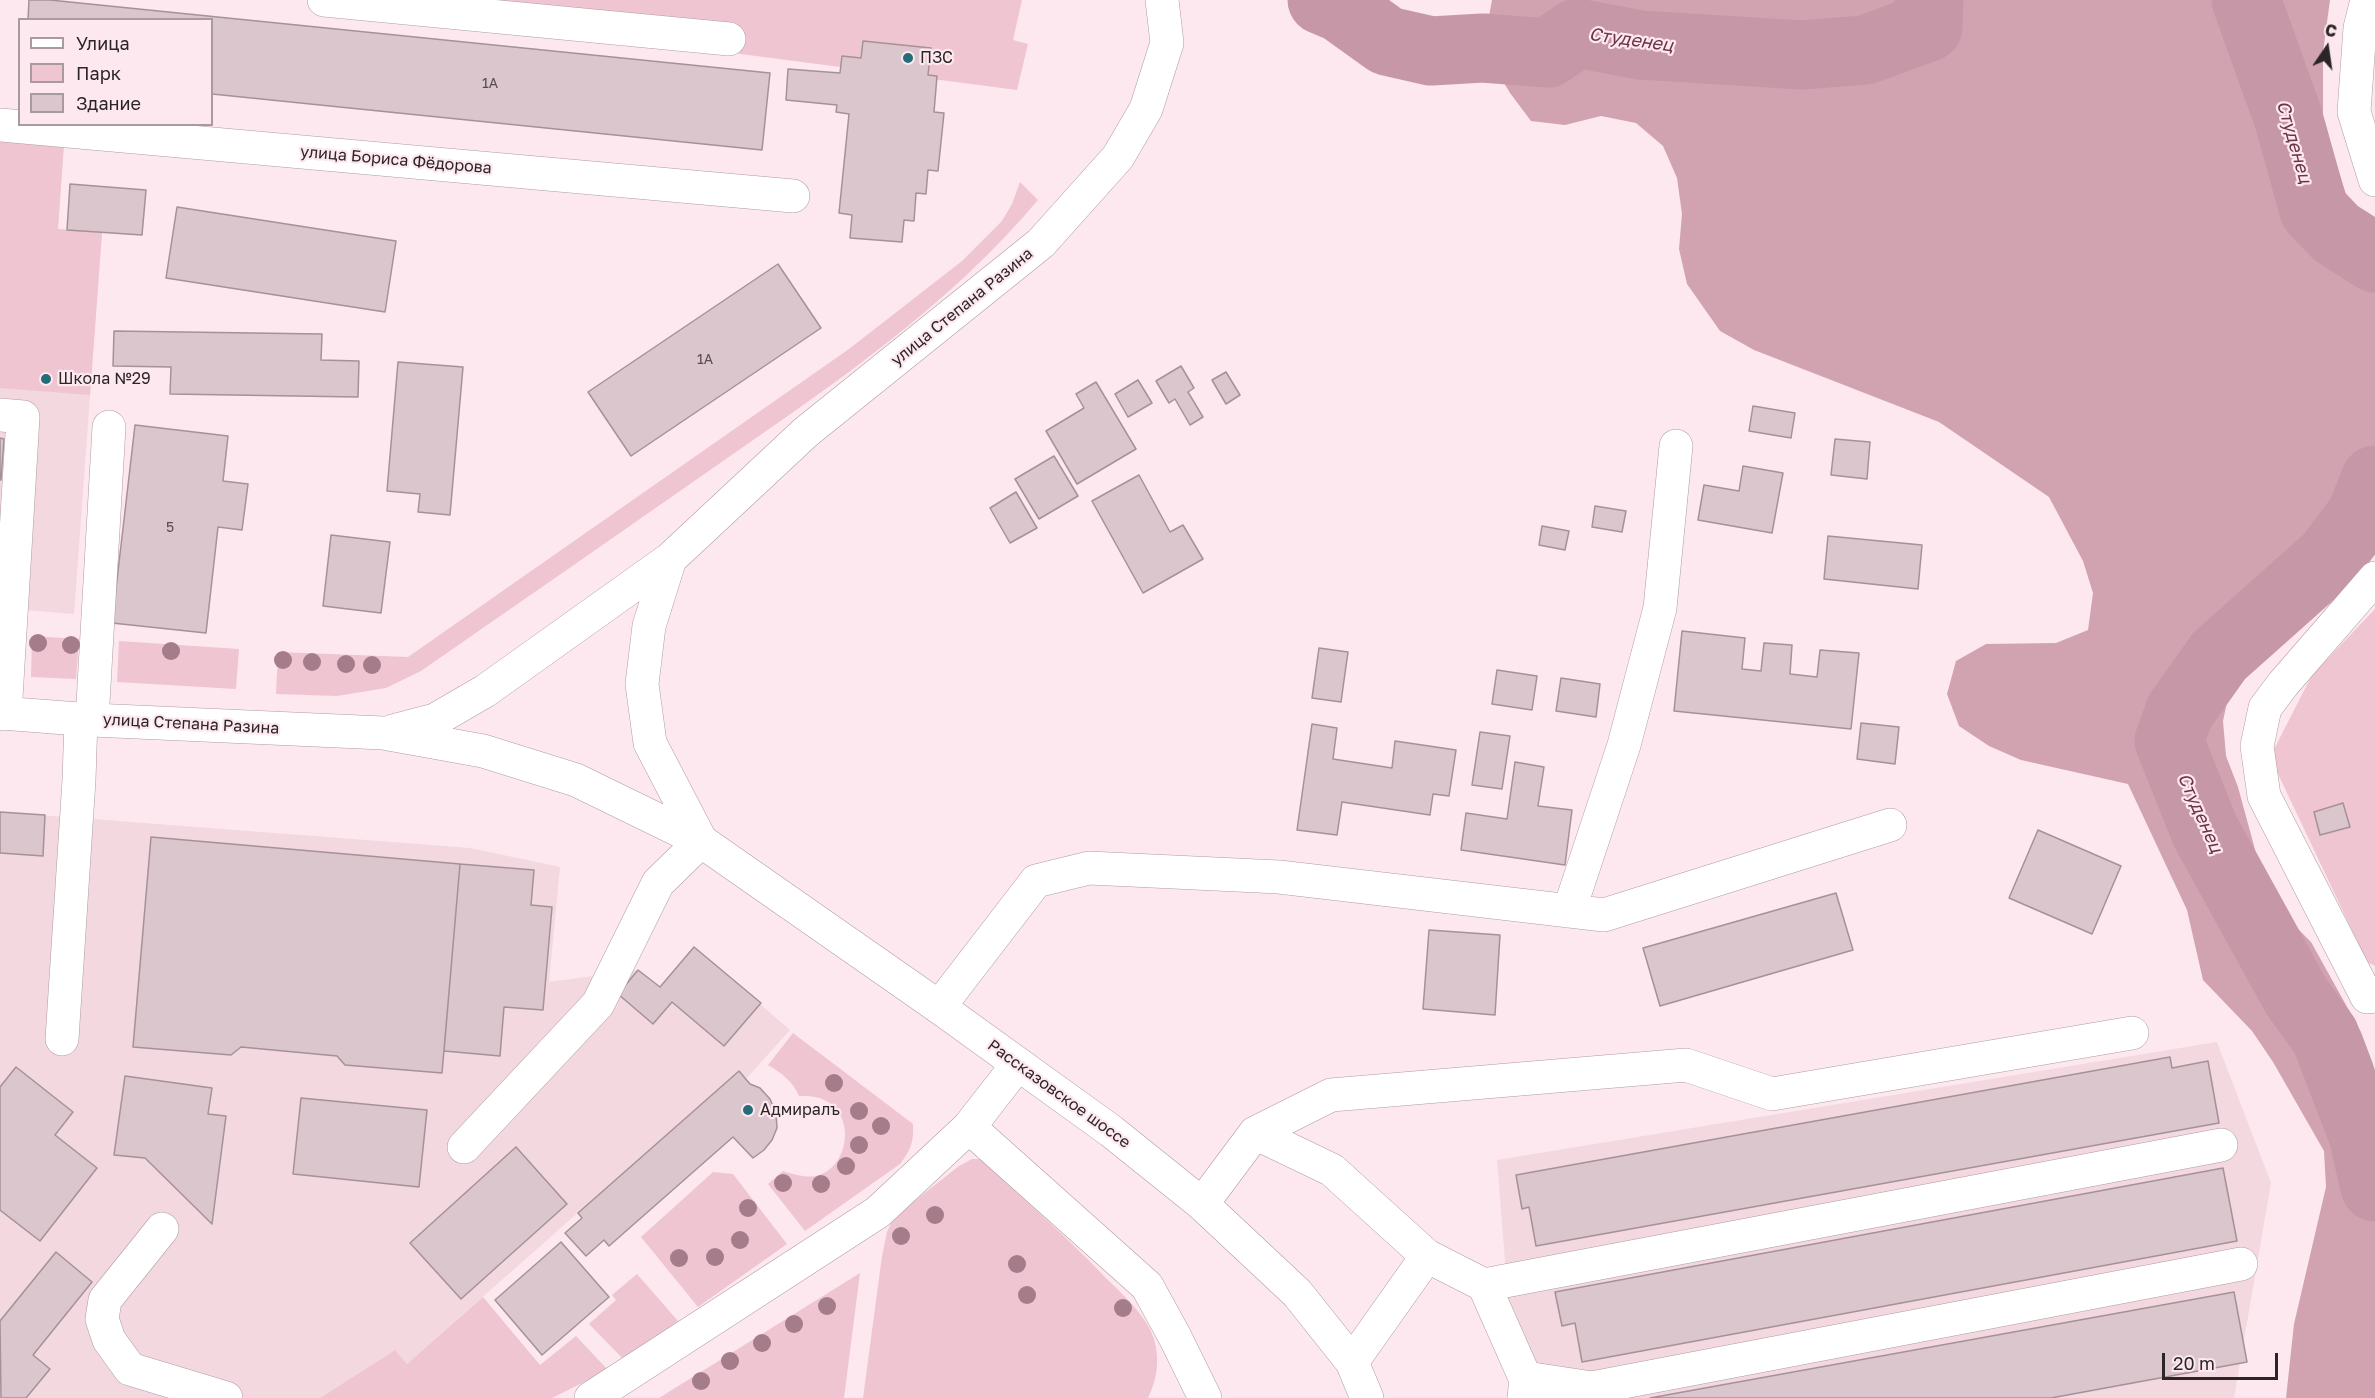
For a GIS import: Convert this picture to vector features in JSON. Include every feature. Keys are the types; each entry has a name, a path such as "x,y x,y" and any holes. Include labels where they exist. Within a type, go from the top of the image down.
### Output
{"main road":[{"path":"324,0 729,39"},
{"name":"улица Степана Разина","path":"2,713 86,720 383,733 435,720 485,691 670,559 806,432 1041,243 1118,156 1146,109 1167,44 1161,0"},
{"path":"2367,0 2360,28 2354,112 2375,180"},
{"name":"улица Бориса Фёдорова","path":"0,125 793,196"},
{"path":"0,415 23,417 2,713"},
{"path":"63,1039 79,780 86,720 109,427"},
{"path":"1569,911 1624,745 1660,608 1676,446"},
{"path":"464,1147 598,1004 658,883 701,841 650,743 642,684 649,626 670,559"},
{"path":"2372,1006 2264,796 2257,746 2265,708 2375,578"},
{"name":"Рассказовское шоссе","path":"383,733 483,751 576,780 701,841 939,1007 1111,1131 1202,1204 1297,1293 1352,1362 1367,1398"},
{"path":"939,1007 1036,881 1089,868 1279,877 1604,915 1890,825"},
{"path":"1202,1204 1255,1133 1331,1095 1686,1065 1772,1094 2132,1033"},
{"path":"591,1398 878,1212 969,1127 1018,1064"},
{"path":"969,1127 1147,1286 1205,1398"},
{"path":"1255,1133 1332,1170 1426,1256 1484,1285 2221,1145"},
{"path":"162,1228 105,1300 102,1319 109,1340 130,1369 226,1398"},
{"path":"1352,1362 1426,1256"},
{"path":"1484,1285 1528,1392 1592,1388 2241,1264"}],"shaded area":[{"path":"1492,0 2330,0 2323,52 2323,121 2371,274 2375,280 2375,515 2364,536 2321,589 2298,614 2270,634 2230,688 2223,721 2226,756 2238,787 2266,890 2287,918 2311,942 2361,1032 2373,1064 2375,1078 2375,1398 2286,1398 2294,1324 2326,1187 2324,1151 2273,1062 2252,1031 2203,980 2187,910 2128,784 2021,760 1989,746 1959,726 1947,694 1956,661 1986,644 2056,643 2088,630 2093,593 2083,561 2049,497 1939,422 1754,350 1720,331 1687,284 1679,249 1682,214 1677,178 1663,146 1636,123 1601,116 1565,125 1531,121 1510,93 1483,48"},
{"name":"Школа №29","path":"0,140 64,144 58,229 102,233 74,614 0,608"},
{"path":"0,812 470,848 560,867 549,982 638,970 660,987 694,947 790,1030 746,1079 738,1071 407,1364 395,1350 320,1398 0,1398"},
{"path":"2217,1042 2271,1183 2234,1398 1516,1398 1497,1160"}],"green space":[{"path":"326,0 1022,0 1013,40 1028,44 1017,90"},
{"path":"0,140 64,144 58,229 102,233 90,395 0,388"},
{"path":"1020,182 1038,200 968,274 891,340 809,401 421,671 386,688 337,696 276,694 278,652 408,657 849,349 962,261 1002,221 1012,204"},
{"path":"2375,609 2375,966 2367,962 2270,757 2312,675"},
{"path":"32,636 79,639 76,679 31,677"},
{"path":"119,641 239,649 236,689 117,682"},
{"path":"793,1033 913,1124 911,1145 900,1164 805,1231 768,1184 783,1171 816,1176 827,1171 842,1153 845,1130 836,1108 819,1098 799,1096 782,1074 768,1065"},
{"path":"972,1159 981,1159 1074,1246 1143,1317 1152,1333 1157,1351 1157,1370 1148,1398 863,1398 887,1232 894,1217 959,1166"},
{"path":"713,1172 733,1174 787,1244 698,1307 641,1237"},
{"path":"860,1273 844,1398 659,1398"},
{"path":"637,1274 678,1321 624,1360 589,1324 616,1300 612,1295"},
{"path":"483,1297 540,1365 576,1336 608,1370 552,1398 320,1398 395,1350 407,1364"}],"building":[{"path":"29,0 50,0 770,73 762,150 213,94 213,18 28,18"},
{"path":"863,41 931,48 928,75 937,76 934,112 944,113 938,171 928,170 926,194 916,193 914,221 904,220 902,242 850,238 852,215 839,213 849,114 836,112 837,105 786,100 788,69 840,73 842,56 861,58"},
{"path":"70,184 146,190 142,235 67,230"},
{"path":"177,207 396,241 385,312 166,278"},
{"path":"778,264 821,328 631,456 588,392"},
{"path":"114,331 322,334 321,360 359,361 358,397 170,394 171,367 113,366"},
{"path":"398,362 463,367 450,515 418,512 420,494 387,491"},
{"path":"1181,366 1194,388 1188,392 1203,417 1190,425 1175,399 1169,403 1156,381"},
{"path":"1226,372 1240,395 1226,404 1212,380"},
{"path":"1138,380 1152,403 1128,417 1115,394"},
{"path":"1096,382 1136,449 1077,484 1046,431 1084,408 1076,394"},
{"path":"1753,406 1795,413 1791,438 1749,431"},
{"path":"135,425 228,436 223,481 248,484 242,530 218,527 206,633 112,623"},
{"path":"0,438 4,439 1,480 0,480"},
{"path":"1835,439 1870,442 1867,479 1831,475"},
{"path":"1054,456 1078,496 1039,519 1015,479"},
{"path":"1743,466 1783,473 1772,533 1698,520 1704,485 1739,491"},
{"path":"1139,475 1170,532 1183,525 1203,559 1143,593 1092,501"},
{"path":"1016,492 1037,528 1010,543 990,508"},
{"path":"1595,506 1626,511 1622,532 1592,527"},
{"path":"1542,526 1569,531 1565,550 1539,545"},
{"path":"331,535 390,542 381,613 323,606"},
{"path":"1828,536 1922,545 1918,589 1824,579"},
{"path":"1682,631 1745,638 1742,669 1761,671 1764,643 1792,645 1790,674 1817,677 1820,650 1859,653 1851,729 1674,711"},
{"path":"1319,648 1348,652 1341,702 1312,698"},
{"path":"1497,670 1537,676 1532,710 1492,704"},
{"path":"1561,678 1600,684 1596,717 1556,711"},
{"path":"1861,723 1899,727 1895,764 1857,759"},
{"path":"1312,724 1337,728 1333,759 1392,768 1395,741 1456,750 1449,796 1433,794 1430,815 1342,802 1337,835 1297,830"},
{"path":"1480,732 1510,736 1502,789 1472,785"},
{"path":"1515,762 1544,767 1538,806 1572,810 1565,865 1461,850 1466,813 1507,819"},
{"path":"2343,803 2350,827 2320,835 2314,812"},
{"path":"0,812 45,815 43,856 0,853"},
{"path":"2038,830 2121,866 2092,934 2009,898"},
{"path":"151,837 460,864 442,1073 345,1065 337,1056 241,1047 231,1055 133,1047"},
{"path":"460,864 534,870 531,905 552,907 543,1010 504,1007 500,1056 444,1051"},
{"path":"1836,893 1853,950 1660,1006 1643,948"},
{"path":"1429,930 1500,935 1495,1015 1423,1009"},
{"path":"694,947 761,1003 724,1046 672,1002 653,1024 618,994 638,970 660,987"},
{"path":"2170,1057 2172,1068 2208,1061 2219,1123 1536,1246 1529,1207 1522,1209 1516,1175"},
{"path":"16,1067 73,1112 55,1135 97,1168 40,1241 0,1210 0,1087"},
{"path":"739,1071 750,1084 760,1088 770,1099 776,1113 777,1128 772,1140 764,1150 753,1158 733,1137 609,1246 604,1240 586,1256 565,1233 582,1218 578,1213"},
{"path":"125,1076 212,1088 208,1114 226,1116 212,1224 145,1158 114,1155"},
{"path":"301,1098 427,1110 419,1187 293,1174"},
{"path":"516,1147 567,1204 461,1299 410,1243"},
{"path":"2223,1168 2237,1241 1582,1362 1575,1323 1562,1326 1555,1292"},
{"path":"561,1242 609,1297 542,1355 495,1300"},
{"path":"56,1252 92,1282 33,1355 50,1369 26,1398 1,1398 0,1321"},
{"path":"2234,1292 2247,1362 2051,1398 1650,1398"}],"waterway":[{"name":"Студенец","path":"1322,0 1341,8 1387,41 1431,51 1483,48 1548,53 1577,33 1640,45 1802,55 1865,50 1928,27 1929,0"},
{"name":"Студенец","path":"2246,0 2288,117 2314,210 2336,233 2375,258"},
{"name":"Студенец","path":"2375,480 2361,516 2329,558 2219,656 2180,711 2169,741 2205,831 2296,996 2325,1036 2363,1135 2375,1187"}],"place":[{"name":"ПЗС","path":"908,58"},
{"name":"Школа №29","path":"46,379"},
{"name":"Адмиралъ","path":"748,1110"}]}
